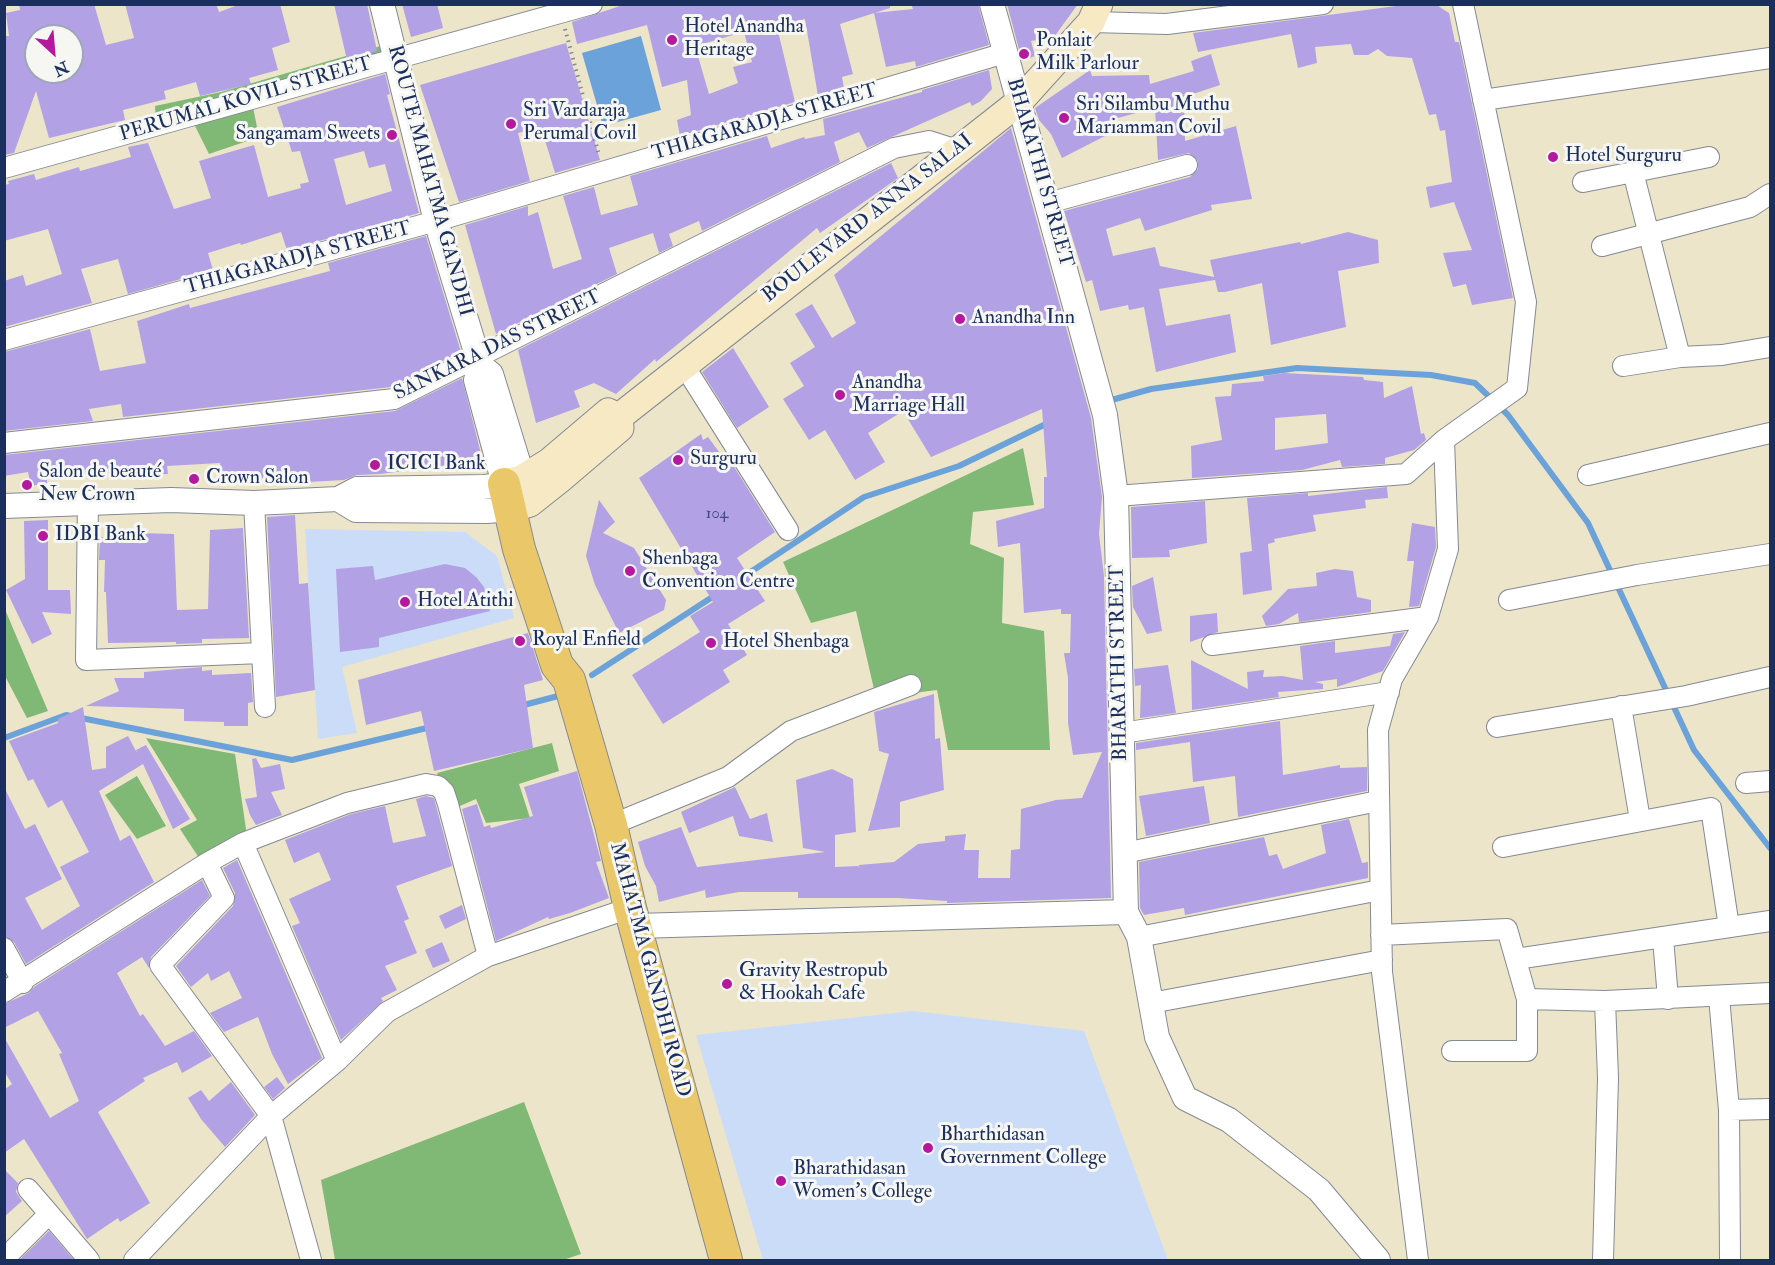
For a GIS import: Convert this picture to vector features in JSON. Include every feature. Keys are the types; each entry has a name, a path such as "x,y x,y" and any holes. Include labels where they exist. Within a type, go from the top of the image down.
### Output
{"main road":[{"name":"BOULEVARD ANNA SALAI","path":"517,493 549,462 608,412 619,417 683,364 1019,102 1095,13"},
{"name":"MAHATMA GANDHI ROAD","path":"517,493 539,542 575,662 569,681 611,825 633,917 726,1260"}],"street":[{"name":"ROUTE MAHATMA GANDHI","path":"382,4 398,58 436,221 478,361"},
{"name":"PERUMAL KOVIL STREET","path":"4,168 592,4"},
{"name":"BHARATHI STREET","path":"992,4 1097,377 1105,415 1116,496 1126,912"},
{"path":"1095,13 1167,24 1323,4"},
{"path":"1116,496 1406,474 1444,440 1517,388 1526,302 1462,4"},
{"name":"THIAGARADJA STREET","path":"4,340 436,221 1005,53"},
{"path":"1483,100 1770,58"},
{"name":"SANKARA DAS STREET","path":"4,443 394,399 478,361 894,148 929,141 957,150"},
{"path":"1582,182 1709,158"},
{"path":"1048,203 1187,165"},
{"path":"1633,172 1651,234 1680,357"},
{"path":"1602,246 1750,207 1770,194"},
{"path":"1623,366 1680,357 1722,355 1770,346"},
{"name":"MAHATMA GANDHI ROAD","path":"478,361 492,374 517,493"},
{"path":"683,364 788,530"},
{"path":"1588,475 1770,433"},
{"path":"1418,1260 1382,960 1378,730 1392,679 1428,617 1448,549 1444,440"},
{"path":"4,506 88,501 254,503 338,499 356,510 487,511 517,493"},
{"path":"88,501 86,660 262,653"},
{"path":"254,503 265,707"},
{"path":"1509,600 1637,575 1770,554"},
{"path":"1212,645 1428,617"},
{"path":"1497,727 1662,698 1686,696 1770,677"},
{"path":"611,825 728,777 791,731 911,685"},
{"path":"1122,733 1389,692"},
{"path":"1621,705 1640,820"},
{"path":"1746,783 1770,781"},
{"path":"4,992 23,983 207,863 243,843 347,802 426,784 438,786 444,792 488,956"},
{"path":"1124,853 1378,801"},
{"path":"1503,847 1711,808 1729,927"},
{"path":"243,843 337,1061"},
{"path":"207,863 224,898 160,965 271,1116 310,1260"},
{"path":"1139,937 1380,890"},
{"path":"134,1260 271,1116 337,1061 387,1012 488,956 633,917 1126,912 1139,937 1157,1037 1185,1098 1229,1120 1319,1190 1378,1260"},
{"path":"1516,959 1770,921"},
{"path":"1381,935 1507,929 1527,999 1527,1051 1452,1052"},
{"path":"1663,938 1668,999"},
{"path":"4,948 23,983"},
{"path":"1151,1003 1382,960"},
{"path":"1527,999 1605,1001 1770,993"},
{"path":"1719,997 1729,1110 1730,1260"},
{"path":"1603,1260 1608,1078 1605,1001"},
{"path":"1729,1110 1770,1109"},
{"path":"28,1189 89,1260"},
{"path":"4,1259 49,1214"}],"path":[{"path":"561,13 603,171"}],"shaded area":[{"path":"305,529 465,532 497,556 514,618 342,667 357,733 318,739"},
{"name":"Bharthidasan Government College","path":"913,1011 1084,1031 1168,1260 763,1260 696,1035"}],"green space":[{"path":"391,43 393,56 156,123 155,106 221,92"},
{"path":"252,102 259,137 209,154 191,118"},
{"path":"1023,448 1034,505 973,512 970,544 1004,558 1002,623 1044,631 1050,750 948,750 937,690 876,698 856,611 811,623 783,562"},
{"path":"4,607 48,711 27,718 5,676"},
{"path":"146,738 235,754 247,836 201,861 180,829 197,820"},
{"path":"552,743 559,771 519,784 530,818 486,823 476,799 453,809 437,773"},
{"path":"137,776 166,826 137,839 105,795"},
{"path":"524,1102 581,1254 563,1260 335,1260 321,1180"}],"water":[{"path":"641,36 661,110 603,126 582,53"}],"building":[{"path":"19,4 94,4 106,45 134,38 125,4 216,4 219,12 241,4 280,4 290,42 272,48 278,70 249,78 251,84 200,96 196,82 164,91 166,99 123,110 125,120 49,138 36,91 14,153 4,155 4,36 9,36 6,13 20,10"},
{"path":"334,4 367,4 377,51 347,60"},
{"path":"402,4 437,4 443,28 411,37"},
{"path":"626,4 890,4 890,8 840,24 853,74 842,77 844,88 818,96 805,19 777,27 795,102 680,136 677,120 691,115 687,80 662,87 647,25 577,44 572,22","holes":["744,32 752,62 733,67 738,83 709,94 695,46"]},
{"path":"911,4 978,4 989,45 916,67 915,61 886,67 874,13 913,9"},
{"path":"1007,4 1078,4 1054,37 1031,41 1035,56 1022,61"},
{"path":"1411,4 1435,4 1449,13 1455,42 1459,42 1513,298 1472,305 1466,284 1453,287 1443,253 1472,250 1454,202 1430,208 1426,187 1452,182 1445,130 1440,131 1436,114 1429,115 1412,58 1387,56 1378,49 1368,55 1354,55 1351,44 1315,47 1317,63 1298,68 1291,34 1198,52 1193,33"},
{"name":"Sri Vardaraja Perumal Covil","path":"566,43 600,160 555,173 541,127 518,133 530,181 459,202 420,85"},
{"path":"1211,54 1220,85 1184,97 1185,141 1236,126 1252,199 1211,205 1212,210 1145,231 1140,218 1106,229 1113,256 1155,247 1160,266 1214,277 1210,260 1300,242 1301,244 1348,232 1378,240 1379,263 1338,271 1346,327 1271,345 1262,283 1225,292 1218,292 1215,280 1159,289 1166,326 1230,314 1236,352 1156,372 1144,307 1129,310 1128,305 1100,311 1092,280 1086,282 1064,211 1190,177 1198,169 1198,161 1189,153 1158,160 1155,108 1103,122 1107,135 1062,158 1051,134 1039,120 1035,108 1090,70 1092,76 1149,75 1150,84 1194,71 1191,61"},
{"path":"989,70 992,89 981,101 972,106 970,102 867,148 859,132 834,142 840,162 702,231 699,221 669,234 673,246 659,253 653,233 609,248 617,274 496,334 465,225 528,206 528,216 538,212 553,269 582,259 563,196 594,187 601,215 638,205 630,176 767,136 771,148 804,137 805,139 825,135 823,119 922,92 922,90"},
{"path":"385,74 390,94 387,95 419,213 287,250 281,232 241,245 240,243 208,253 213,270 128,294 118,259 81,269 92,303 4,327 4,281 23,275 26,286 62,274 48,229 4,241 4,185 9,184 8,181 34,174 36,180 79,167 80,171 131,157 128,147 148,143 174,209 211,198 199,161 254,145 268,197 301,188 300,184 309,182 300,151 292,152 277,107","holes":["364,151 369,168 385,164 392,191 346,205 334,159"]},
{"path":"1011,128 1091,418 1102,497 1099,534 1104,576 1111,898 947,903 947,901 898,898 798,898 798,892 739,892 706,898 705,890 659,902 656,886 645,866 638,842 681,827 697,867 825,852 803,848 796,780 832,769 853,779 856,832 835,835 835,867 858,866 858,868 859,865 894,862 918,844 945,841 945,836 966,834 964,850 979,850 978,878 1010,878 1011,850 1020,849 1021,809 1056,800 1082,798 1102,752 1073,755 1068,723 1068,678 1064,653 1070,653 1071,614 1061,614 1061,609 1024,613 1020,543 998,547 996,521 1044,508 1044,477 1047,477 1042,409 931,457 903,411 868,433 885,462 855,480 825,430 809,440 783,399 804,386 790,363 815,347 795,314 812,304 832,338 856,323 834,275"},
{"path":"891,163 898,178 820,233 817,228 656,362 655,359 616,394 594,383 574,391 580,407 536,423 518,350"},
{"path":"426,236 461,352 391,387 123,417 121,404 89,409 93,421 4,431 4,352 90,329 100,371 146,363 137,321 189,304 190,308 330,271 328,263"},
{"path":"733,348 769,407 737,428 702,372"},
{"path":"1284,373 1363,377 1364,380 1383,382 1384,398 1412,386 1421,434 1424,433 1426,440 1414,450 1385,458 1385,464 1342,467 1340,460 1302,470 1192,478 1191,446 1222,440 1215,397 1231,396 1232,384 1264,381 1263,376","holes":["1326,414 1328,443 1275,450 1275,418"]},
{"path":"462,378 481,454 471,462 357,475 344,480 308,482 308,477 247,479 222,483 220,463 167,466 168,474 140,475 140,471 47,477 47,483 31,486 28,472 4,476 4,455 395,411"},
{"path":"701,434 703,440 708,437 722,456 726,454 775,532 737,558 765,601 728,624 747,655 723,670 730,682 663,724 632,675 700,632 690,616 713,602 639,478"},
{"path":"1387,487 1388,498 1365,500 1366,508 1313,515 1316,531 1274,539 1275,542 1268,544 1272,590 1243,595 1240,553 1252,551 1247,498 1308,493 1308,496"},
{"name":"Shenbaga Convention Centre","path":"599,500 615,522 603,533 634,548 666,600 664,610 619,633 595,585 586,556"},
{"path":"1205,501 1207,543 1169,550 1170,557 1132,558 1131,507"},
{"path":"295,515 299,584 308,583 315,690 276,697 267,517"},
{"path":"48,520 48,590 70,590 71,614 42,612 52,634 32,644 6,590 25,579 24,521"},
{"path":"1412,523 1435,527 1436,547 1419,606 1409,607 1414,561 1407,561"},
{"path":"243,528 249,638 202,639 202,643 176,644 176,642 108,643 106,592 104,592 105,560 99,560 100,537 139,540 139,533 174,534 177,610 208,609 210,530"},
{"path":"445,564 465,568 476,577 484,587 490,611 379,638 379,647 340,652 336,569 373,566 375,580"},
{"path":"1335,569 1353,571 1357,597 1371,600 1371,612 1299,622 1298,613 1279,624 1266,626 1262,616 1288,589 1317,586 1316,573"},
{"path":"1153,577 1162,631 1147,634 1133,607 1132,586"},
{"path":"1217,613 1218,632 1190,642 1190,616"},
{"path":"1405,632 1383,671 1337,687 1337,679 1315,682 1323,684 1323,689 1278,692 1279,697 1192,710 1191,660 1248,689 1247,672 1264,670 1263,677 1282,676 1303,680 1300,646 1335,641 1335,653 1390,646 1393,634"},
{"path":"528,633 543,680 524,685 533,748 434,771 421,711 366,725 358,680"},
{"path":"1168,665 1176,713 1140,718 1141,685 1135,686 1134,669"},
{"path":"202,667 202,671 212,670 212,675 251,673 253,702 248,703 248,726 224,726 224,722 184,721 184,709 86,706 119,691 114,678 144,678 144,672"},
{"path":"934,694 935,739 940,738 944,790 900,802 900,827 868,831 889,754 879,751 874,712"},
{"path":"83,707 92,770 106,768 106,747 128,736 137,753 136,750 146,745 190,819 173,829 143,764 99,791 120,841 130,835 154,882 26,964 14,942 4,936 4,787 25,829 35,824 62,879 25,898 42,930 80,906 60,867 89,852 62,800 48,808 33,779 28,781 9,741 58,723 58,719"},
{"path":"1280,721 1283,775 1340,765 1340,768 1367,767 1367,791 1238,817 1235,776 1193,782 1190,742 1136,750 1136,743"},
{"path":"256,758 261,768 280,764 285,789 271,792 282,815 256,825 245,799 257,797 252,759"},
{"path":"577,771 601,861 596,862 609,898 570,913 549,919 548,917 496,941 462,809 477,804 484,827 490,825 491,828 533,816 524,787"},
{"path":"1204,786 1210,823 1146,836 1139,796"},
{"path":"735,787 750,819 767,813 773,842 739,836 733,816 689,833 681,812"},
{"path":"426,796 434,798 452,866 396,886 409,919 404,921 417,953 385,966 397,990 381,998 383,1001 341,1040 292,926 300,923 289,899 331,880 319,852 294,863 285,840 351,814 385,806 393,843 426,836 416,799"},
{"path":"1349,819 1362,863 1368,862 1368,878 1185,915 1184,908 1144,915 1140,908 1139,862 1264,837 1269,856 1277,854 1283,869 1326,853 1321,825"},
{"path":"237,860 322,1058 288,1084 272,1054 258,1017 224,1032 210,1013 242,998 229,971 211,981 208,973 191,987 176,966 233,906 235,893 223,868"},
{"path":"202,880 210,896 151,957 149,968 142,957 117,973 140,1016 143,1014 165,1046 194,1031 212,1056 182,1073 177,1062 143,1078 145,1081 98,1112 150,1203 120,1222 118,1218 87,1239 24,1139 4,1153 4,1090 12,1084 4,1071 4,1037 50,1118 79,1101 59,1054 62,1053 38,1011 4,1028 4,1004 29,993 34,987"},
{"path":"462,905 466,919 445,929 439,916"},
{"path":"442,942 450,961 433,968 425,950"},
{"path":"277,1077 285,1088 273,1099 264,1087"},
{"path":"231,1082 255,1115 225,1147 201,1119 188,1098 201,1090 209,1101"},
{"path":"4,1169 18,1183 16,1192 22,1201 4,1217"},
{"path":"49,1231 74,1260 19,1260"}],"waterway":[{"path":"1108,401 1151,389 1297,368 1431,375 1475,383 1508,415 1588,523 1694,750 1770,848"},
{"path":"743,577 864,497 959,466 1048,423"},
{"path":"592,675 717,594"},
{"path":"520,706 562,695"},
{"path":"4,738 66,715 292,760 431,727"}],"place":[{"name":"Hotel Anandha Heritage","path":"672,40"},
{"name":"Ponlait Milk Parlour","path":"1024,54"},
{"name":"Sri Silambu Muthu Mariamman Covil","path":"1064,118"},
{"name":"Sri Vardaraja Perumal Covil","path":"511,124"},
{"name":"Sangamam Sweets","path":"392,135"},
{"name":"Hotel Surguru","path":"1553,157"},
{"name":"Anandha Inn","path":"960,319"},
{"name":"Anandha Marriage Hall","path":"840,395"},
{"name":"Surguru","path":"678,460"},
{"name":"ICICI Bank","path":"375,465"},
{"name":"Crown Salon","path":"194,479"},
{"name":"Salon de beauté New Crown","path":"27,485"},
{"name":"IDBI Bank","path":"43,536"},
{"name":"Shenbaga Convention Centre","path":"630,571"},
{"name":"Hotel Atithi","path":"405,602"},
{"name":"Royal Enfield","path":"520,641"},
{"name":"Hotel Shenbaga","path":"711,643"},
{"name":"Gravity Restropub & Hookah Cafe","path":"727,984"},
{"name":"Bharthidasan Government College","path":"928,1148"},
{"name":"Bharathidasan Women's College","path":"781,1181"}]}
